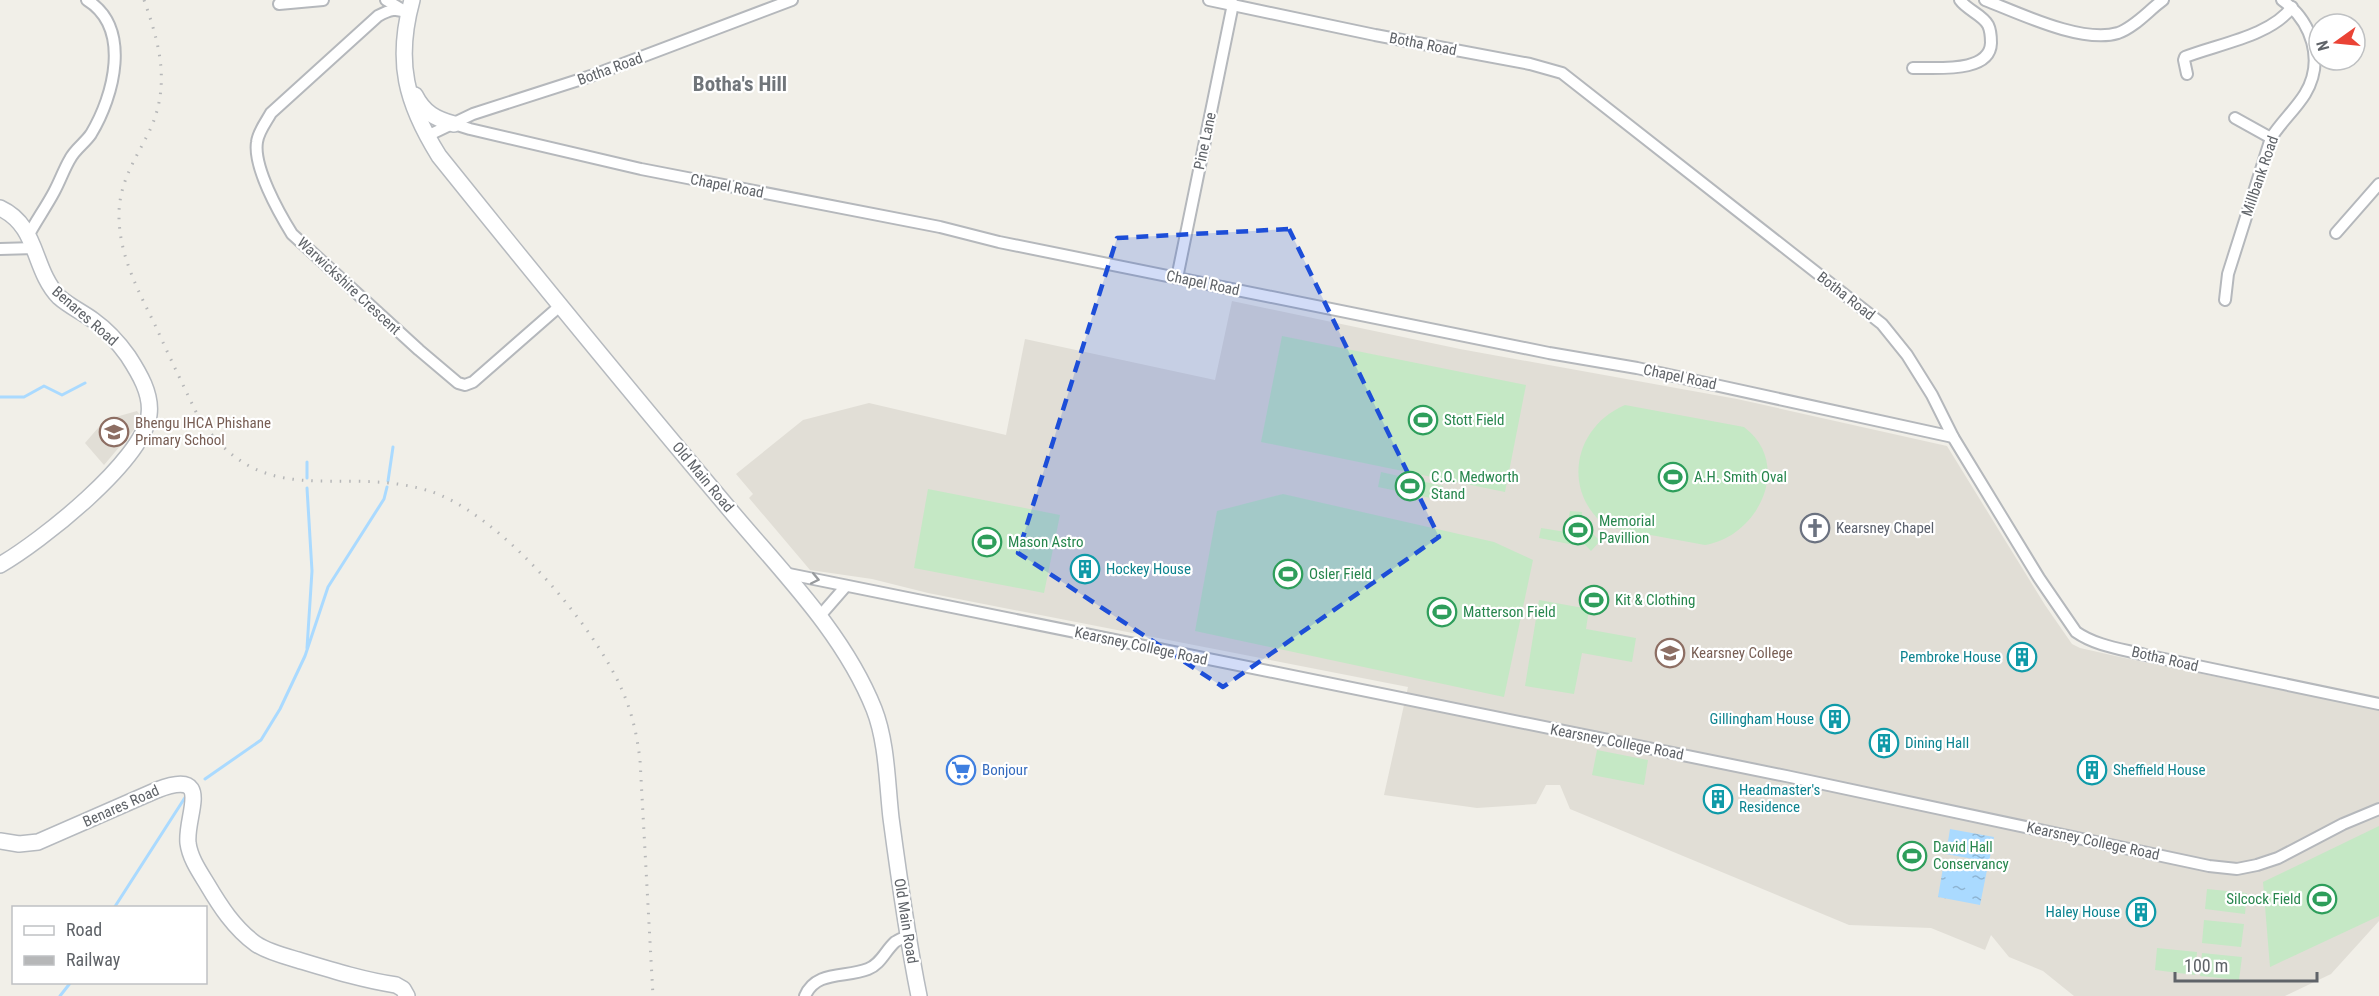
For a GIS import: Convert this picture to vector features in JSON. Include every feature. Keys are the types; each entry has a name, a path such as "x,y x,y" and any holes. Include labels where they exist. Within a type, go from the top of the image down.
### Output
{"main road":[{"name":"Old Main Road","path":"410,9 404,30 405,77 415,110 427,136 446,164 561,305 726,506 784,572 851,661 875,712 883,747 918,996"},
{"path":"405,77 426,111 454,124"},
{"path":"0,208 22,224 32,242"},
{"name":"Benares Road","path":"0,565 37,540 104,483 129,456 142,436 149,414 145,386 127,355 108,332 60,298 50,286 32,242"},
{"name":"Benares Road","path":"0,841 18,844 38,842 157,790 172,784 183,783 193,793 195,802 188,839 190,852 197,869 230,921 257,945 270,951 337,972 396,985 403,989 407,996"}],"street":[{"path":"0,249 32,242 69,160 90,135 101,115 114,61 114,40 106,17 87,0"},
{"path":"279,4 323,0"},
{"path":"386,0 410,9"},
{"name":"Botha Road","path":"427,136 473,114 591,76 792,0"},
{"name":"Botha Road","path":"1209,0 1375,35 1530,64 1562,73 1882,324 1907,355 1932,395 1953,437 2045,587 2069,624 2084,638 2156,657 2379,704"},
{"path":"1913,68 1953,68 1971,65 1986,57 1990,50 1991,33 1987,22 1965,7 1960,0"},
{"path":"1985,0 2089,36 2124,30 2163,0"},
{"name":"Millbank Road","path":"2225,300 2228,274 2271,138 2305,94 2314,66 2311,36 2302,19 2292,7 2282,0"},
{"name":"Pine Lane","path":"1177,278 1233,4"},
{"path":"2187,74 2185,57 2271,26 2282,20 2292,7"},
{"name":"Warwickshire Crescent","path":"410,9 395,9 378,16 271,113 264,124 257,140 256,153 280,214 292,234 458,383 465,385 473,382 561,305"},
{"path":"2235,118 2271,138"},
{"name":"Chapel Road","path":"454,124 641,169 940,227 999,242 1549,353 1637,368 1953,437"},
{"path":"2336,233 2379,184"},
{"name":"Kearsney College Road","path":"784,572 1786,776 2210,866 2237,869 2257,865 2277,858 2343,824 2379,809"},
{"path":"819,617 846,586"},
{"path":"805,996 810,986 825,977 869,969 886,955 894,943 908,936"}],"highlighted area":[{"path":"1289,229 1439,537 1223,687 1018,553 1117,238"}],"shaded area":[{"name":"Kearsney College","path":"1232,301 1460,349 1737,399 1947,446 2045,605 2072,644 2080,648 2129,659 2379,710 2379,921 2331,974 2285,996 2074,996 2043,971 2009,957 1991,935 1985,950 1931,928 1849,925 1570,809 1560,785 1546,785 1536,804 1477,808 1384,795 1408,687 928,593 872,579 810,570 749,498 753,494 736,474 803,420 869,403 1006,435 1025,339 1215,380"},
{"name":"Bhengu IHCA Phishane Primary School","path":"137,411 143,419 104,465 85,443 105,420"}],"green space":[{"name":"Stott Field","path":"1282,336 1526,385 1505,492 1261,442"},
{"name":"A.H. Smith Oval","path":"1625,405 1744,427 1759,442 1766,460 1767,478 1763,497 1754,513 1741,528 1724,539 1705,545 1607,527 1592,513 1583,496 1579,479 1579,461 1584,444 1594,428 1607,415"},
{"name":"C.O. Medworth Stand","path":"1381,472 1443,486 1440,500 1378,487"},
{"name":"Mason Astro","path":"928,489 1060,515 1044,593 914,568"},
{"path":"1283,494 1494,542 1533,560 1504,697 1195,631 1217,511"},
{"name":"Memorial Pavillion","path":"1570,511 1582,512 1581,522 1600,541 1591,551 1575,534 1574,545 1539,538 1541,528 1566,532"},
{"path":"1539,600 1589,609 1586,629 1636,638 1632,662 1582,653 1574,694 1525,686"},
{"path":"1597,750 1648,760 1644,785 1592,775"},
{"name":"Silcock Field","path":"2379,826 2379,916 2270,967 2263,882"},
{"path":"2207,889 2247,893 2245,914 2205,909"},
{"path":"2204,920 2244,924 2241,947 2202,943"},
{"path":"2157,948 2197,952 2195,975 2155,970"},
{"path":"2202,953 2242,957 2239,980 2200,976"}],"water":[{"path":"1950,829 1994,837 1989,862 1946,854"},
{"path":"1944,862 1987,870 1980,905 1938,897"}],"waterway":[{"path":"0,397 24,397 44,386 62,395 85,383"},
{"path":"388,481 393,447"},
{"path":"307,462 307,478"},
{"path":"205,779 261,740 280,709 305,656 328,587 384,499 387,487"},
{"path":"307,488 312,571 307,648"},
{"path":"115,906 186,796"},
{"path":"60,996 69,984"}],"railway":[{"path":"144,0 155,33 161,66 160,98 149,132 122,190 119,212 120,227 130,271 197,414 222,445 247,465 274,476 302,480 393,483 426,490 454,502 482,520 512,544 566,603 608,663 626,698 636,733 640,760 653,996"}],"place":[{"name":"Stott Field","path":"1423,420"},
{"name":"Bhengu IHCA Phishane Primary School","path":"114,432"},
{"name":"A.H. Smith Oval","path":"1673,477"},
{"name":"C.O. Medworth Stand","path":"1410,486"},
{"name":"Kearsney Chapel","path":"1815,528"},
{"name":"Memorial Pavillion","path":"1578,530"},
{"name":"Mason Astro","path":"987,542"},
{"name":"Hockey House","path":"1085,569"},
{"name":"Osler Field","path":"1288,574"},
{"name":"Kit & Clothing","path":"1594,600"},
{"name":"Matterson Field","path":"1442,612"},
{"name":"Kearsney College","path":"1670,653"},
{"name":"Pembroke House","path":"2022,657"},
{"name":"Gillingham House","path":"1835,719"},
{"name":"Dining Hall","path":"1884,743"},
{"name":"Bonjour","path":"961,770"},
{"name":"Sheffield House","path":"2092,770"},
{"name":"Headmaster's Residence","path":"1718,799"},
{"name":"David Hall Conservancy","path":"1912,856"},
{"name":"Silcock Field","path":"2322,899"},
{"name":"Haley House","path":"2141,912"}],"district":[{"name":"Botha's Hill","path":"740,84"}]}
